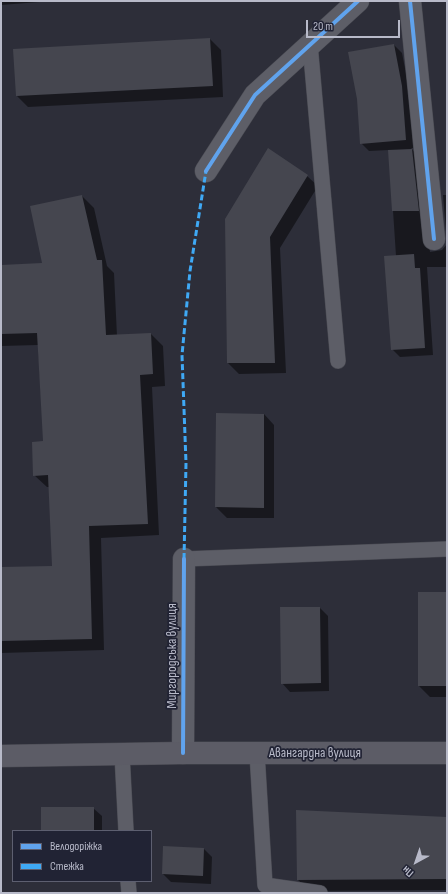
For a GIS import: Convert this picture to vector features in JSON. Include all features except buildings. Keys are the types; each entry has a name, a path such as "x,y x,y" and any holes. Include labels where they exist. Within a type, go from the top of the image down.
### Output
{"main road":[{"name":"Авангардна вулиця","path":"183,753 447,753"},
{"path":"1,756 183,753"}],"street":[{"path":"206,171 255,94 358,1"},
{"path":"410,1 434,239"},
{"name":"Миргородська вулиця","path":"183,753 184,559"}],"lane":[{"path":"310,44 338,360"},
{"path":"184,559 447,549"},
{"path":"257,753 265,885 320,893"},
{"path":"122,754 126,830"},
{"path":"128,882 129,893"}],"marked path":[{"path":"184,559 186,463 182,355 190,271 206,171"}],"cycle path":[{"path":"206,171 255,95 358,1"},
{"path":"410,1 434,239"},
{"path":"183,753 184,559"}]}
